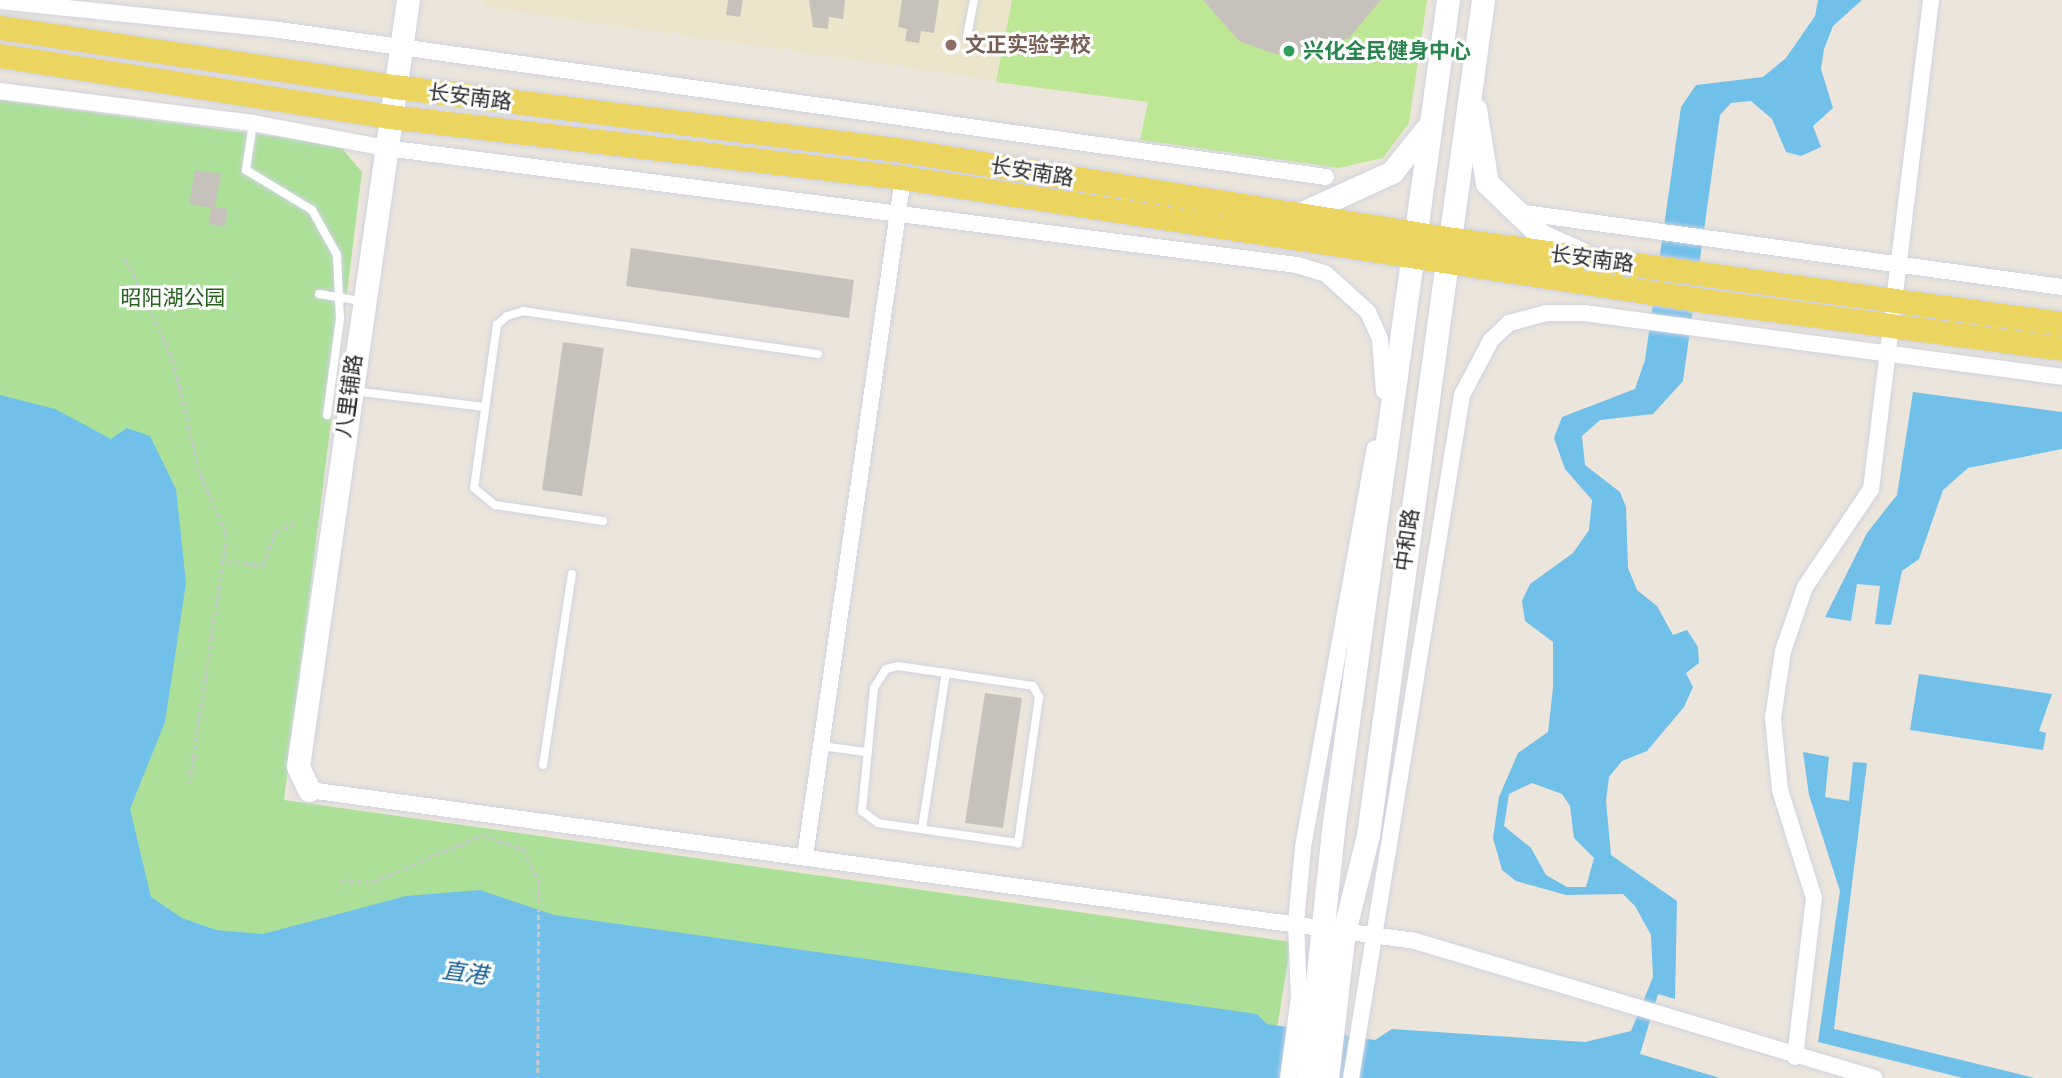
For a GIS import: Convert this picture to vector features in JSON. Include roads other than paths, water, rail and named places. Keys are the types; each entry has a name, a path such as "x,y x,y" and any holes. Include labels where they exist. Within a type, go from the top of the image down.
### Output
{"main road":[{"name":"八里铺路","path":"309,790 298,766 349,391 351,299 386,148 408,0"},
{"name":"中和路","path":"1335,930 1333,830 1417,245 1448,0"},
{"name":"中和路","path":"1307,1078 1318,1005 1335,930 1368,835 1446,250 1483,0"},
{"name":"长安南路","path":"0,28 395,88 904,151 1300,214 1417,245"},
{"name":"长安南路","path":"0,56 390,117 903,178 1417,245 1648,292 2062,349"},
{"path":"1472,87 1486,183 1542,236 1595,260"},
{"path":"1300,214 1392,172 1425,137 1435,110"},
{"name":"长安南路","path":"1446,250 1595,260 2062,324"},
{"name":"中和路","path":"1318,1005 1327,1078"}],"street":[{"path":"1795,1058 1814,898 1780,790 1773,718 1783,651 1805,587 1871,489 1895,265 1931,0"},
{"path":"0,1 400,48 1326,177"},
{"path":"0,91 253,123 386,148 899,209 1297,265 1326,274 1368,312 1385,371 1382,409 1303,847 1296,923 1318,1005 1288,1078"},
{"path":"805,857 903,178"},
{"path":"1514,211 2062,287"},
{"path":"1351,1078 1360,1011 1377,935 1462,396 1473,365 1509,323 1534,316 1637,319 1700,331 2062,377"},
{"path":"309,790 1377,935 1636,1009 1795,1058 1874,1078"}],"lane":[{"path":"967,36 974,0"},
{"path":"253,123 246,170 287,192 327,228 351,299 327,415"},
{"path":"319,294 351,299"},
{"path":"603,521 481,500 474,488 496,325 523,311 818,354"},
{"path":"349,391 485,407"},
{"path":"543,765 572,575"},
{"path":"886,669 946,673 1033,686 1039,697 1018,844 878,823 862,811 874,688 886,669"},
{"path":"922,829 946,673"},
{"path":"821,746 866,752"}],"water":[{"name":"直港","path":"1818,0 1862,0 1833,26 1824,49 1821,69 1833,108 1813,126 1821,147 1801,156 1786,152 1772,119 1751,101 1731,103 1720,115 1683,381 1653,414 1600,420 1582,436 1585,465 1620,492 1626,507 1628,568 1637,590 1657,606 1673,635 1687,630 1698,647 1699,663 1686,673 1693,687 1684,707 1647,751 1622,761 1609,777 1606,801 1611,855 1677,901 1675,999 1658,994 1640,1054 1720,1078 0,1078 0,395 55,409 111,439 127,428 150,436 176,489 186,583 165,722 130,809 151,897 182,918 216,930 263,934 406,896 480,890 554,915 1257,1014 1267,1024 1375,1040 1392,1029 1585,1042 1631,1031 1653,977 1651,935 1635,906 1623,894 1566,895 1516,881 1502,870 1493,838 1499,797 1518,753 1548,732 1553,688 1553,642 1525,621 1522,601 1530,584 1573,553 1589,530 1592,500 1565,469 1554,438 1562,417 1635,389 1645,360 1681,107 1696,85 1763,77 1786,58 1815,16","holes":["1532,783 1562,794 1570,806 1574,838 1594,858 1586,887 1567,887 1546,875 1531,848 1504,826 1509,794"]},
{"path":"1913,392 2062,412 2062,449 1968,468 1943,490 1919,559 1902,571 1891,625 1875,624 1880,586 1857,584 1851,621 1825,617 1867,533 1897,495"},
{"path":"1919,674 2052,694 2039,731 2046,733 2043,750 1910,730"},
{"path":"1803,752 1829,757 1825,797 1849,801 1853,762 1867,763 1834,1029 2035,1078 1963,1078 1818,1042 1840,891 1809,795"}],"place":[{"name":"文正实验学校","path":"951,45"},
{"name":"兴化全民健身中心","path":"1289,51"}],"park label":[{"name":"昭阳湖公园","path":"173,298"}]}
